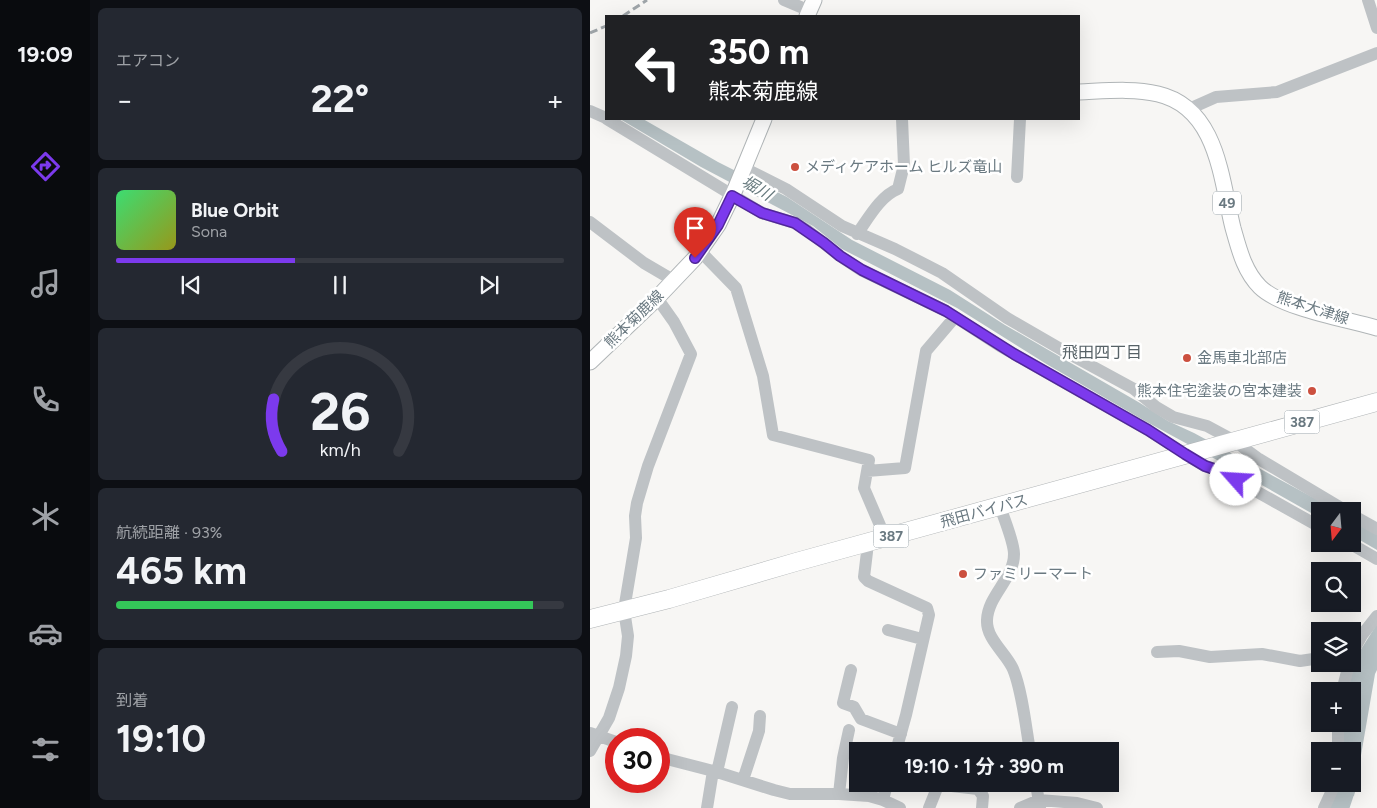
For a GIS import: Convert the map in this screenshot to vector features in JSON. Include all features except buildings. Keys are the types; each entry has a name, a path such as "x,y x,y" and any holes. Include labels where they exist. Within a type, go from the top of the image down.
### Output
{"highway":[{"name":"飛田バイパス","path":"590,619 1377,402"}],"main road":[{"name":"熊本大津線","path":"1080,92 1147,92 1179,102 1189,109 1202,125 1212,142 1238,245 1247,271 1260,287 1274,297 1293,305 1377,328"},
{"name":"熊本菊鹿線","path":"590,362 657,298 700,251 718,225 744,169 764,120"}],"street":[{"path":"784,0 811,9"},
{"path":"1368,0 1377,28"},
{"path":"1189,109 1216,97 1277,92 1377,53"},
{"path":"590,110 605,117"},
{"path":"610,120 762,213 795,223 862,270 918,296 1188,453 1205,466 1220,471 1311,522"},
{"path":"857,234 881,202 891,192 898,189 904,165 902,120"},
{"path":"1017,176 1020,120"},
{"path":"744,169 786,189 857,234 895,249 942,274 1007,318 1134,389 1156,407 1173,417 1207,426 1331,502"},
{"path":"590,222 644,263 673,280"},
{"path":"700,251 736,288 763,376 773,435 869,460 864,488 885,537"},
{"path":"590,751 595,734 609,718 619,688 626,656 628,636 624,610 636,538 635,516 637,503 648,466 691,354 674,322 657,298"},
{"path":"867,471 905,468 926,352 955,317"},
{"path":"1000,506 1014,553 1013,564 992,602 987,619 988,633 1006,656 1014,671 1028,742"},
{"path":"1361,520 1377,529"},
{"path":"867,542 864,577 868,581 927,608 929,615 899,742"},
{"path":"1361,550 1377,559"},
{"path":"1361,637 1377,616"},
{"path":"888,630 922,639"},
{"path":"1157,652 1179,651 1210,657 1262,654 1300,661 1311,659"},
{"path":"851,670 843,703 854,707 860,719 901,734"},
{"path":"707,808 732,707"},
{"path":"743,780 759,731 760,716"},
{"path":"839,794 843,758 849,730"},
{"path":"670,760 790,794 869,796 900,808"},
{"path":"929,808 936,788 943,785 978,790 983,796 982,808"},
{"path":"883,800 885,792"},
{"path":"1324,808 1331,792"},
{"path":"1020,808 1039,804 1077,803 1097,808"}],"water":[{"name":"堀川","path":"622,120 645,120 718,162 787,197 852,240 950,290 1005,325 1168,421 1194,433 1321,502 1311,502 1311,513 1048,365 957,308 842,249 813,226 701,167"},
{"path":"1361,524 1377,533 1377,550 1361,541"},
{"path":"1377,624 1377,670 1361,755 1361,742 1344,742 1343,732 1361,732 1361,682 1349,682 1352,672 1361,672 1361,649"},
{"path":"1338,792 1355,792 1354,796 1337,796"}],"waterway":[{"path":"1339,808 1344,792"}],"railway":[{"path":"624,15 647,0"},
{"path":"590,33 605,26"}],"place":[{"name":"メディケアホーム ヒルズ竜山","path":"795,167"},
{"name":"金馬車北部店","path":"1187,358"},
{"name":"熊本住宅塗装の宮本建装","path":"1312,391"},
{"name":"ファミリーマート","path":"963,574"}],"district":[{"name":"飛田四丁目","path":"1102,352"}],"route":[{"path":"695,258 718,225 732,196 762,213 795,223 862,270 946,311 1000,346 1099,401 1205,466 1220,471 1236,480"}]}
